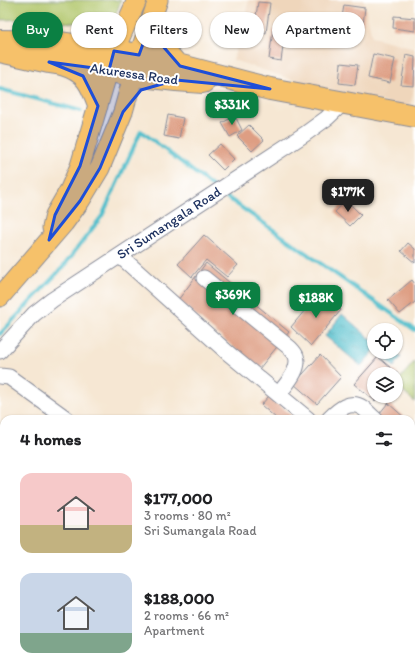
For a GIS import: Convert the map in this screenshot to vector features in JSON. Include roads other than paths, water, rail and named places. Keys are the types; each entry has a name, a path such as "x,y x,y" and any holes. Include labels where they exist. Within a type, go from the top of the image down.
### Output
{"highway":[{"name":"Akuressa Road","path":"0,41 51,52 112,60 178,73 200,81 270,89 415,116"},
{"name":"Akuressa Road","path":"0,51 51,52"}],"main road":[{"path":"154,12 158,0"},
{"path":"51,52 97,42 109,36 134,7"},
{"path":"49,240 55,215 70,189 80,166 112,60 134,7"},
{"path":"0,297 80,202 100,168 123,112 143,48"},
{"path":"123,112 141,90 178,73 163,48"},
{"path":"51,52 83,76 90,86 98,106"}],"street":[{"name":"Sri Sumangala Road","path":"0,351 34,314 52,300 305,134 327,118 344,102"},
{"path":"120,256 228,353 303,415"},
{"path":"204,278 290,348 296,356 296,366 293,374 278,394"},
{"path":"0,376 9,377 61,415"},
{"path":"333,415 343,406 352,405 362,407 371,415"}],"water":[{"path":"342,314 367,336 367,359 361,366 325,336"},
{"path":"385,359 400,359 394,367"}],"waterway":[{"path":"0,89 81,111"},
{"path":"0,334 63,267 102,216 141,131 216,189"},
{"path":"221,193 415,330"}]}
